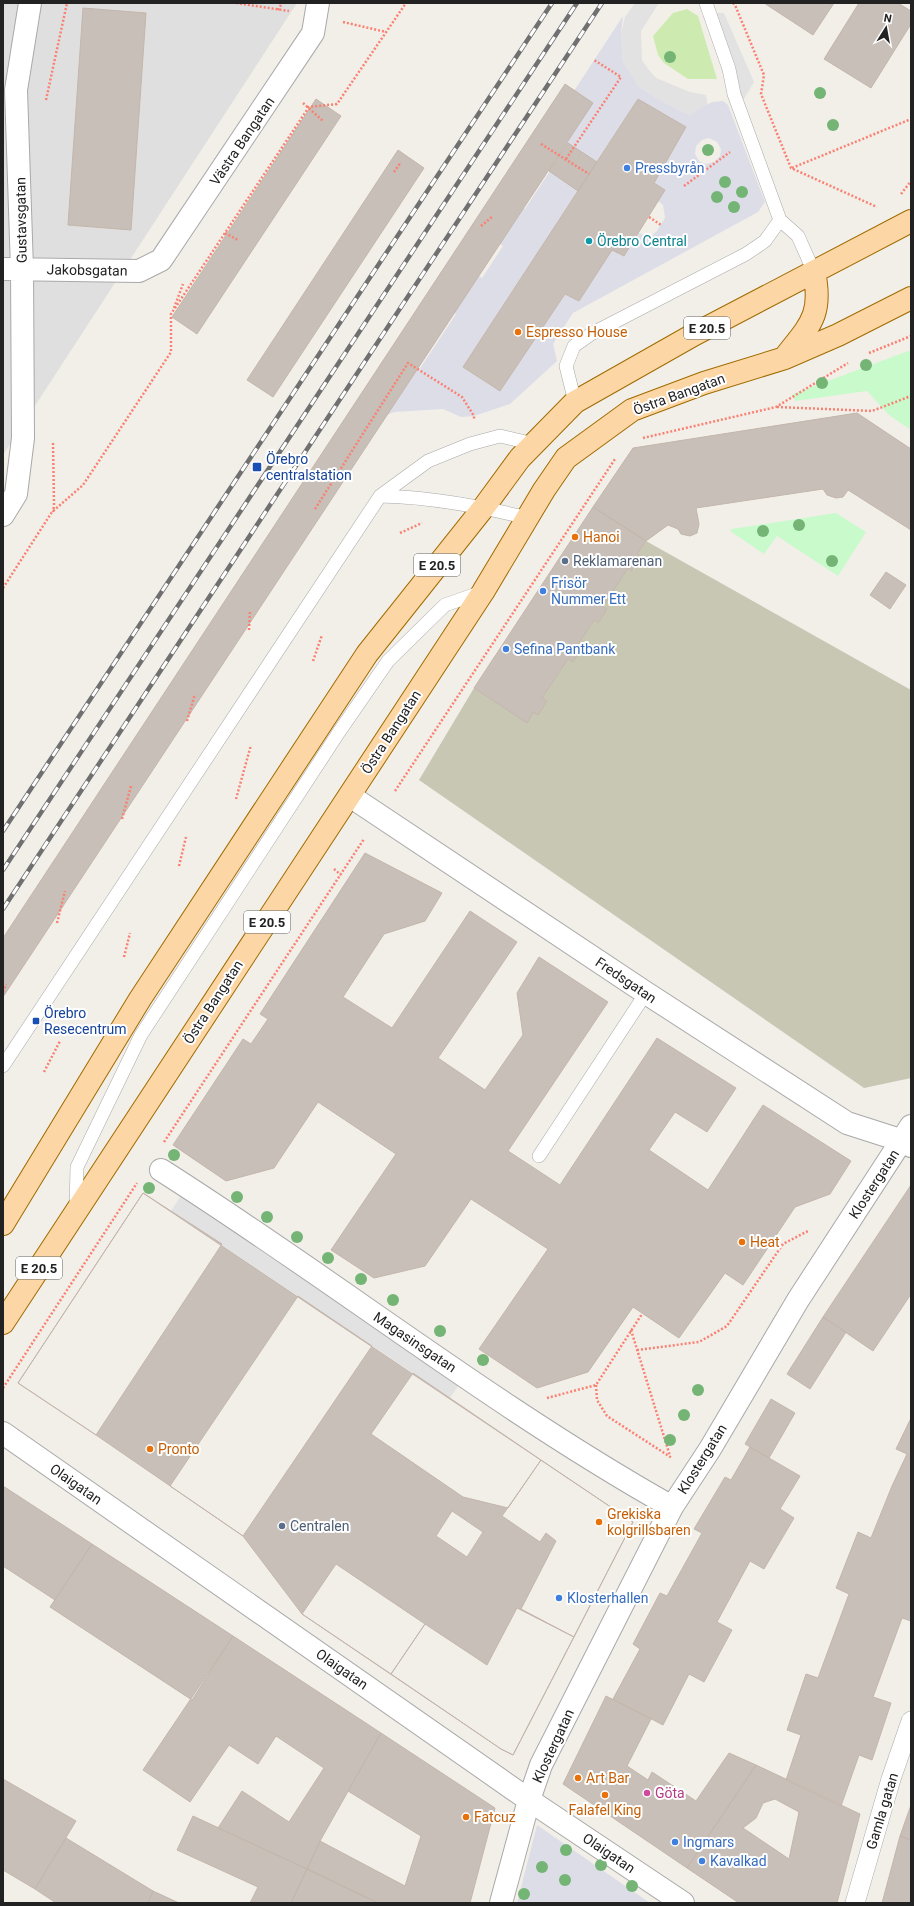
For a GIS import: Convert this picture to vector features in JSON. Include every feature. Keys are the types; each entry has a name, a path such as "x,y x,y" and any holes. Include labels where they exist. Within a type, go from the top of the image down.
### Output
{"main road":[{"name":"E 20.5","path":"3,1224 140,999 367,654 484,507 520,458 575,402 695,334 911,221"},
{"path":"784,358 810,324 814,315 817,304 818,290 814,272"},
{"name":"Östra Bangatan","path":"3,1324 483,592 566,458 632,410 704,383 784,358 838,335 911,298"}],"street":[{"name":"Gustavsgatan","path":"3,515 16,494 23,438 12,269 16,90 30,3"},
{"name":"Västra Bangatan","path":"147,267 161,260 313,33 318,3"},
{"name":"Jakobsgatan","path":"12,269 139,271 147,267"},
{"name":"Fredsgatan","path":"350,796 646,993 847,1123 908,1138"},
{"name":"Klostergatan","path":"501,1903 541,1765 672,1507 798,1300 908,1138"},
{"name":"Magasinsgatan","path":"161,1170 518,1412 672,1507"},
{"name":"Olaigatan","path":"3,1433 530,1800 683,1903"},
{"name":"Gamla gatan","path":"855,1903 891,1779 911,1721"}],"lane":[{"path":"706,3 729,69 734,94 780,220 798,236 814,272"},
{"path":"575,402 566,366 574,346 591,334 746,254 765,241 780,220"},
{"path":"3,1066 380,496 428,461 470,444 500,436 534,444"},
{"path":"380,496 445,500 484,507 528,518"},
{"path":"76,1213 77,1167 141,1035 338,732 388,660 445,605 483,592"},
{"path":"539,1156 646,993"}],"path":[{"path":"236,3 278,10 282,3"},
{"path":"309,107 337,104 406,3"},
{"path":"733,3 736,5 764,75 761,94 791,168 881,209"},
{"path":"566,159 620,77 594,60"},
{"path":"303,103 323,121"},
{"path":"171,314 309,107"},
{"path":"791,168 911,119"},
{"path":"541,144 549,151 566,159 589,174"},
{"path":"394,172 401,162"},
{"path":"481,226 493,216"},
{"path":"649,217 661,224"},
{"path":"225,233 238,240"},
{"path":"3,588 52,512 83,485 171,352 171,314 183,284"},
{"path":"316,509 408,363 462,397 474,416"},
{"path":"776,407 872,411 911,396"},
{"path":"249,630 250,610"},
{"path":"313,661 322,635"},
{"path":"187,721 195,694"},
{"path":"236,801 251,745"},
{"path":"122,819 131,786"},
{"path":"180,866 186,837"},
{"path":"57,923 65,891"},
{"path":"124,957 130,933"},
{"path":"3,992 6,984"},
{"path":"44,1072 60,1041"},
{"path":"637,1350 699,1342 727,1326 783,1244 801,1234"},
{"path":"642,1314 596,1385 597,1400 607,1416 694,1472"},
{"path":"631,1330 670,1457"},
{"path":"548,1397 596,1385"}],"shaded area":[{"path":"3,3 297,3 3,455"},
{"path":"635,3 659,3 641,31 642,60 648,69 656,78 690,92 706,95 708,106 689,115 663,102 638,86 627,71 623,62 621,34 625,17"},
{"path":"707,13 724,13 754,82 743,100"},
{"path":"623,16 621,34 623,62 638,86 663,102 689,115 712,102 723,101 728,105 765,202 758,212 573,313 553,344 557,361 510,404 474,416 461,417 443,409 394,412 352,430 399,357 419,370 456,314 445,308 461,264 482,278 503,246 482,233 515,203 525,209 558,159 538,146","holes":["638,99 686,127 654,183 665,190 658,201 663,205 665,218 657,231 652,235 646,236 639,233 624,256 612,250 579,301 565,294 500,391 463,367","709,138 717,142 721,149 720,156 714,162 706,164 699,161 695,154 696,146 702,140"]},
{"path":"646,541 911,690 911,1078 864,1088 419,780 474,688 526,722 533,712 538,715 547,701 542,698 568,659 573,662 581,649 577,646 594,620 598,623 607,609 603,607 628,568 633,571 641,557 637,554"},
{"path":"186,1188 464,1377 450,1398 171,1211"},
{"path":"537,1825 650,1903 517,1903"}],"green space":[{"path":"687,9 698,16 717,79 688,79 664,63 658,55 653,36 673,13"},
{"path":"911,350 911,430 889,415 867,391 795,401 793,394"},
{"path":"836,513 866,532 838,576 777,536 764,554 730,531 732,529"}],"building":[{"path":"764,3 834,3 813,35"},
{"path":"859,3 898,3 911,11 911,24 871,88 824,59"},
{"path":"83,8 146,13 131,230 68,225"},
{"path":"565,84 593,103 3,997 3,938"},
{"path":"316,99 341,116 197,334 172,317"},
{"name":"Örebro Central","path":"638,99 686,127 654,183 665,190 624,256 612,250 579,301 565,294 500,391 463,367"},
{"path":"568,143 597,162 578,191 549,171"},
{"path":"398,150 424,168 273,397 247,380"},
{"path":"857,413 911,449 911,530 848,490 843,497 836,498 827,495 823,489 696,508 699,524 697,533 690,536 681,534 678,529 668,525 646,541 593,507 633,448"},
{"path":"593,507 646,541 637,554 642,557 632,571 628,568 603,607 607,609 598,623 594,620 577,646 581,649 573,662 568,659 542,698 547,701 538,715 533,712 527,723 474,688"},
{"path":"886,572 906,585 890,609 870,595"},
{"path":"365,853 442,893 425,921 384,934 343,997 392,1028 470,911 517,942 438,1058 485,1090 523,1035 517,993 539,957 608,1002 508,1151 560,1185 657,1038 736,1088 707,1132 675,1112 649,1150 708,1190 763,1105 851,1161 830,1194 795,1207 743,1285 725,1273 679,1338 633,1307 588,1372 537,1388 479,1349 548,1249 471,1199 425,1266 374,1278 331,1250 396,1154 318,1102 274,1168 226,1181 173,1145 243,1039 251,1044 268,1019 260,1014"},
{"path":"911,1185 911,1294 873,1351 823,1317"},
{"path":"143,1193 633,1522 513,1755 501,1749 302,1614 243,1536 18,1383","holes":["452,1511 483,1532 467,1557 436,1536"]},
{"path":"143,1193 222,1244 96,1435 18,1383"},
{"path":"298,1296 372,1346 243,1536 170,1486"},
{"path":"823,1317 846,1332 810,1389 787,1374"},
{"path":"413,1373 541,1460 508,1508 463,1497 371,1434"},
{"path":"771,1399 795,1413 769,1458 745,1444"},
{"path":"911,1418 911,1621 902,1618 873,1697 891,1703 872,1760 859,1755 841,1806 786,1780 801,1735 787,1730 806,1674 818,1678 849,1594 836,1588 858,1532 871,1538 907,1454 896,1449"},
{"path":"750,1447 800,1476 780,1509 794,1518 764,1569 750,1561 717,1622 732,1630 704,1682 689,1674 663,1725 613,1699 640,1649 633,1644 660,1593 667,1596 702,1533 694,1529 725,1477 731,1480"},
{"path":"541,1460 633,1522 574,1637 521,1609 556,1541 546,1533 540,1542 502,1516"},
{"path":"3,1486 92,1544 55,1600 3,1566"},
{"path":"92,1544 233,1636 192,1700 50,1607"},
{"path":"336,1564 425,1624 391,1674 302,1614"},
{"path":"517,1608 574,1637 513,1755 501,1749 391,1674 425,1624 487,1665"},
{"path":"233,1636 381,1733 320,1841 307,1869 218,1828 242,1791 289,1822 324,1768 276,1736 258,1764 229,1745 190,1802 143,1770"},
{"path":"606,1696 651,1719 627,1766 648,1780 652,1772 696,1801 729,1753 756,1765 687,1868 563,1784"},
{"path":"381,1733 495,1808 470,1903 378,1903 307,1869 320,1841 405,1886 421,1836 348,1791"},
{"path":"756,1765 860,1814 837,1903 739,1903 687,1868","holes":["775,1799 799,1812 789,1859 743,1828 756,1818 763,1803"]},
{"path":"3,1779 76,1821 35,1889 3,1870"},
{"path":"911,1805 911,1840 900,1836"},
{"path":"193,1816 307,1869 291,1903 250,1903 258,1887 177,1850"},
{"path":"900,1836 911,1840 911,1903 882,1903"},
{"path":"66,1838 153,1891 148,1903 56,1903 35,1889"},
{"path":"307,1869 378,1903 291,1903"},
{"path":"153,1891 179,1903 148,1903"}],"railway":[{"path":"3,831 552,3"},
{"path":"3,870 577,3"},
{"path":"3,909 602,3"}],"place":[{"name":"Pressbyrån","path":"627,168"},
{"name":"Örebro Central","path":"589,241"},
{"name":"Espresso House","path":"518,332"},
{"name":"Örebro centralstation","path":"257,467"},
{"name":"Hanoi","path":"575,537"},
{"name":"Reklamarenan","path":"565,561"},
{"name":"Frisör Nummer Ett","path":"543,591"},
{"name":"Sefina Pantbank","path":"506,649"},
{"name":"Örebro Resecentrum","path":"36,1021"},
{"name":"Heat","path":"742,1242"},
{"name":"Pronto","path":"150,1449"},
{"name":"Grekiska kolgrillsbaren","path":"599,1522"},
{"name":"Centralen","path":"282,1526"},
{"name":"Klosterhallen","path":"559,1598"},
{"name":"Art Bar","path":"578,1778"},
{"name":"Göta","path":"647,1793"},
{"name":"Falafel King","path":"605,1795"},
{"name":"Fatcuz","path":"466,1817"},
{"name":"Ingmars","path":"675,1842"},
{"name":"Kavalkad","path":"702,1861"}]}
